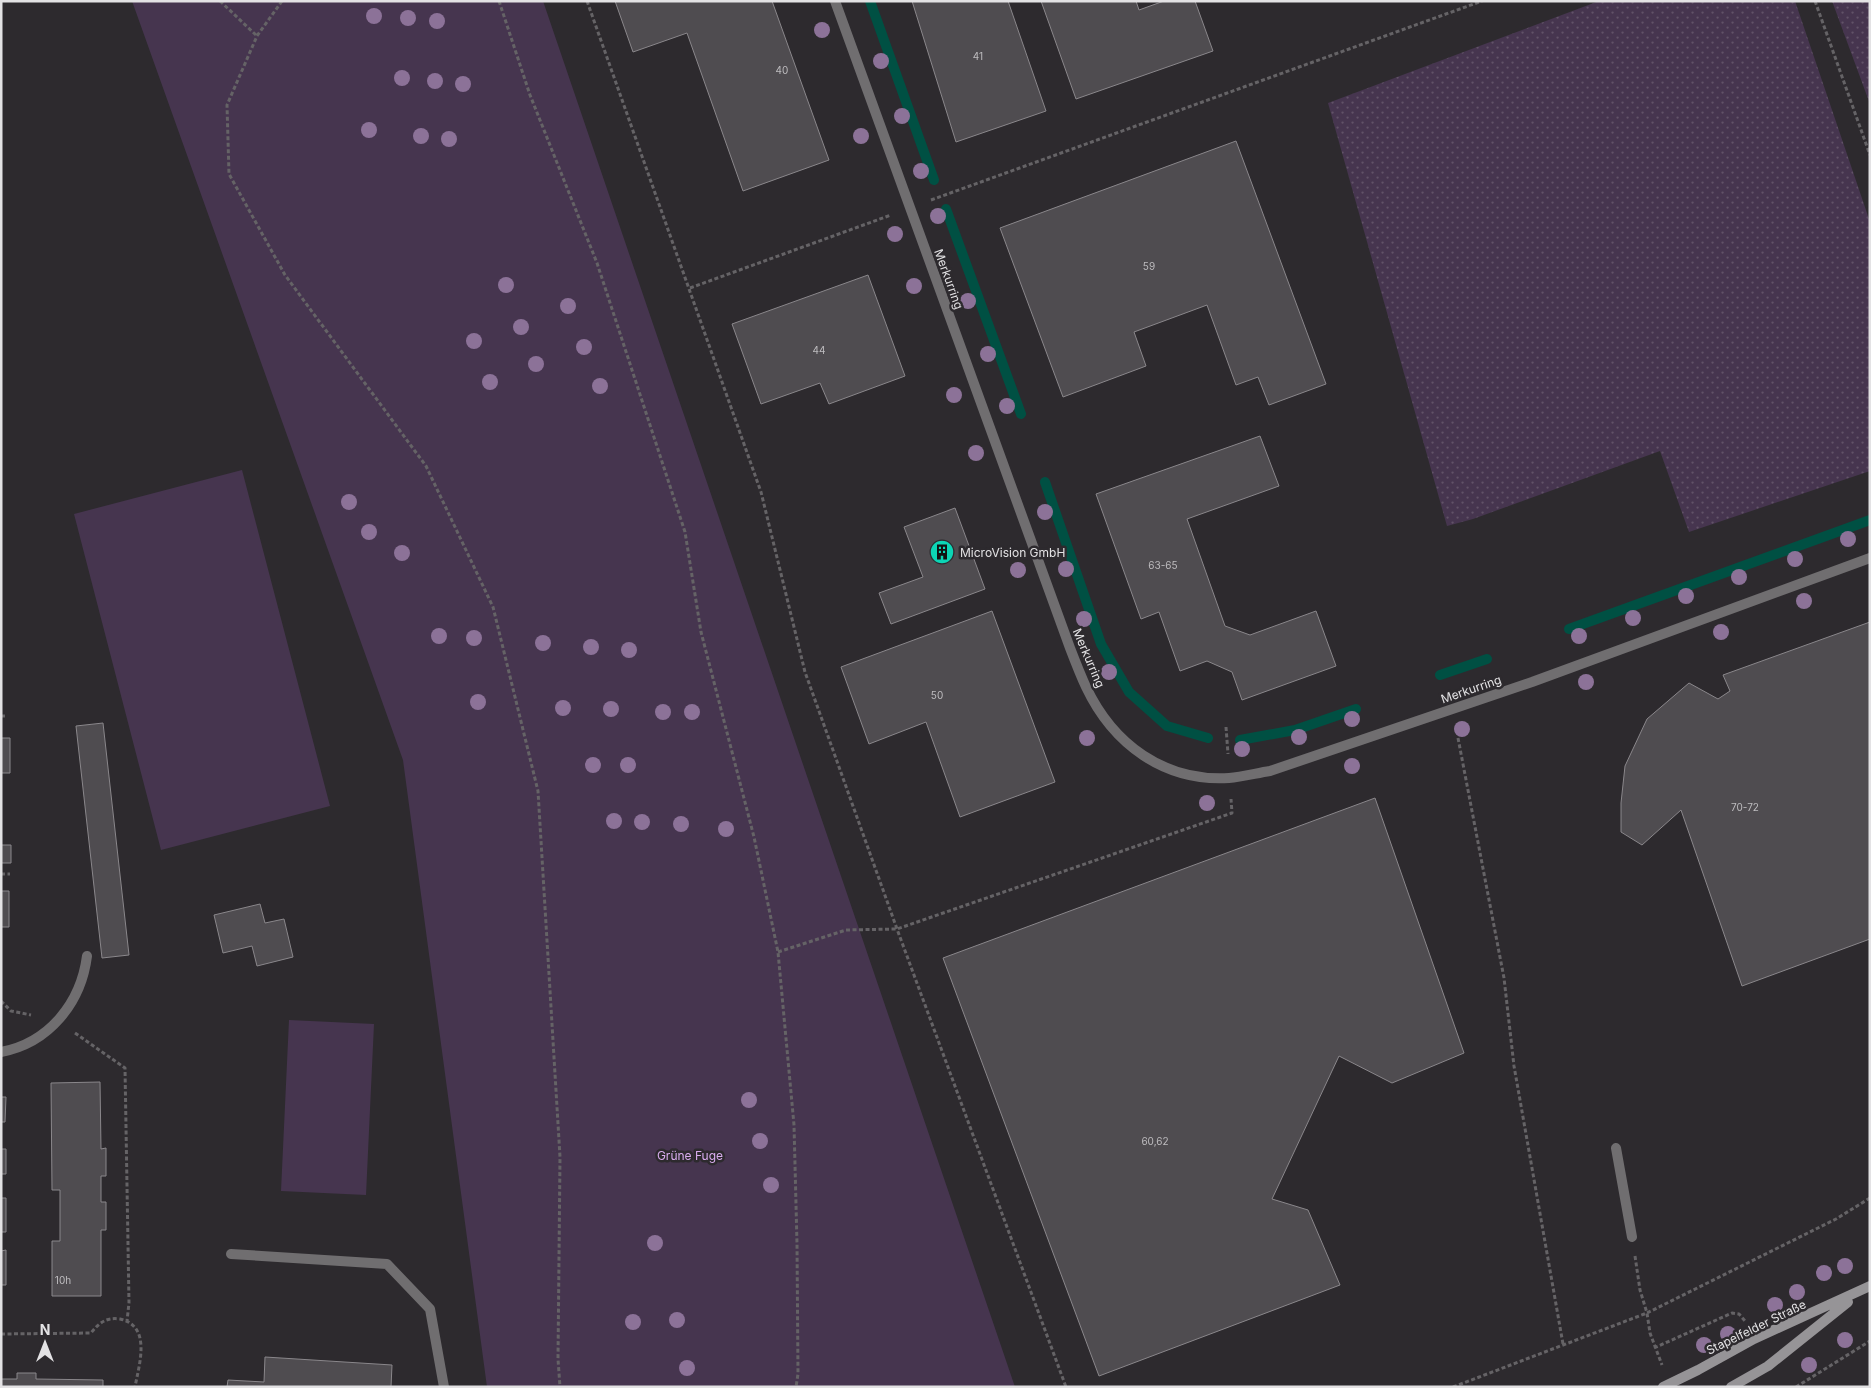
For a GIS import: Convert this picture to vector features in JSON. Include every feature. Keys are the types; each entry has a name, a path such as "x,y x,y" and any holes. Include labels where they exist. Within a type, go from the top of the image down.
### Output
{"street":[{"name":"Merkurring","path":"835,1 1070,648 1086,687 1119,736 1152,762 1166,769 1186,775 1206,778 1229,778 1270,770 1532,682 1870,558"},
{"path":"1,1052 15,1049 32,1041 58,1021 78,991 85,974 86,956"},
{"path":"1616,1148 1632,1237"},
{"path":"231,1254 387,1264 430,1309 444,1387"},
{"name":"Stapelfelder Straße","path":"1663,1387 1754,1339 1870,1286"},
{"name":"Stapelfelder Straße","path":"1731,1387 1768,1366 1860,1292"}],"path":[{"path":"220,1 257,36"},
{"path":"282,1 257,36 227,105 229,174 285,275 426,466 493,607 538,791 560,1157 558,1360 560,1387"},
{"path":"498,1 530,95 597,263 685,532 701,632 754,837 778,952 794,1124 798,1374 796,1387"},
{"path":"587,1 761,492 805,672 897,929 1066,1387"},
{"path":"928,201 977,185 1482,1"},
{"path":"1815,1 1870,154"},
{"path":"690,288 893,214"},
{"path":"1226,727 1228,754"},
{"path":"1458,738 1504,978 1514,1066 1564,1344"},
{"path":"778,952 846,930 897,929 1232,813 1231,798"},
{"path":"1,874 10,874"},
{"path":"1,1002 11,1011 58,1021 125,1068 129,1303 127,1321"},
{"path":"1453,1387 1647,1313 1836,1219 1870,1198"},
{"path":"1632,1237 1640,1290 1654,1348 1732,1313 1739,1314 1746,1324"},
{"path":"1,1334 91,1333 103,1320 116,1319 127,1321 133,1325 140,1338 140,1361 135,1387"},
{"path":"1796,1387 1870,1341"}],"green space":[{"name":"Grüne Fuge","path":"132,1 543,1 1015,1387 487,1387 403,760"},
{"path":"1599,1 1795,1 1870,222 1870,471 1689,532 1660,451 1473,519 1447,526 1328,103"},
{"path":"1832,1 1870,1 1870,104"},
{"path":"242,470 330,806 161,850 74,514"},
{"path":"289,1020 374,1024 366,1195 281,1191"}],"building":[{"path":"615,1 772,1 829,160 743,191 687,33 633,52"},
{"path":"912,1 1008,1 1046,111 956,142"},
{"path":"1041,1 1136,1 1139,10 1164,1 1195,1 1213,51 1076,99"},
{"path":"1236,141 1326,384 1269,405 1258,377 1236,385 1207,305 1134,332 1146,366 1063,397 1000,228"},
{"path":"868,275 905,376 829,404 820,383 761,404 732,324"},
{"path":"1260,436 1279,486 1187,519 1225,626 1250,635 1316,611 1336,666 1242,700 1232,672 1207,661 1180,671 1159,612 1141,619 1096,494"},
{"name":"MicroVision GmbH","path":"955,508 985,589 891,624 879,593 923,577 904,527"},
{"path":"992,611 1055,782 960,817 926,722 869,744 841,667"},
{"path":"1870,622 1870,939 1742,986 1681,810 1642,845 1621,832 1621,803 1625,766 1647,719 1689,683 1718,699 1730,691 1723,675"},
{"path":"103,723 129,955 102,958 76,726"},
{"path":"1,738 10,738 10,773 1,773"},
{"path":"1375,798 1464,1053 1392,1083 1339,1056 1272,1199 1308,1210 1340,1285 1099,1376 943,958"},
{"path":"1,845 11,845 11,863 1,863"},
{"path":"1,891 9,891 9,927 1,927"},
{"path":"260,904 265,923 284,919 293,957 257,966 252,946 223,953 214,915"},
{"path":"100,1082 101,1149 106,1148 106,1176 101,1176 101,1202 106,1202 106,1230 101,1230 101,1296 52,1296 52,1241 60,1241 60,1190 52,1190 51,1083"},
{"path":"1,1097 6,1097 5,1122 1,1122"},
{"path":"1,1149 6,1149 6,1174 1,1174"},
{"path":"1,1198 6,1198 6,1232 1,1232"},
{"path":"6,1250 6,1285 1,1285 1,1251"},
{"path":"265,1357 392,1365 391,1387 227,1387 228,1380 264,1382"},
{"path":"17,1373 36,1373 36,1379 103,1380 103,1387 1,1387 1,1379 17,1379"}],"waterway":[{"path":"870,1 934,180"},
{"path":"946,209 1021,414"},
{"path":"1045,482 1101,644 1129,692 1167,726 1208,738"},
{"path":"1569,629 1870,520"},
{"path":"1440,675 1487,659"},
{"path":"1240,740 1295,730 1356,709"}],"place":[{"name":"MicroVision GmbH","path":"942,552"}]}
